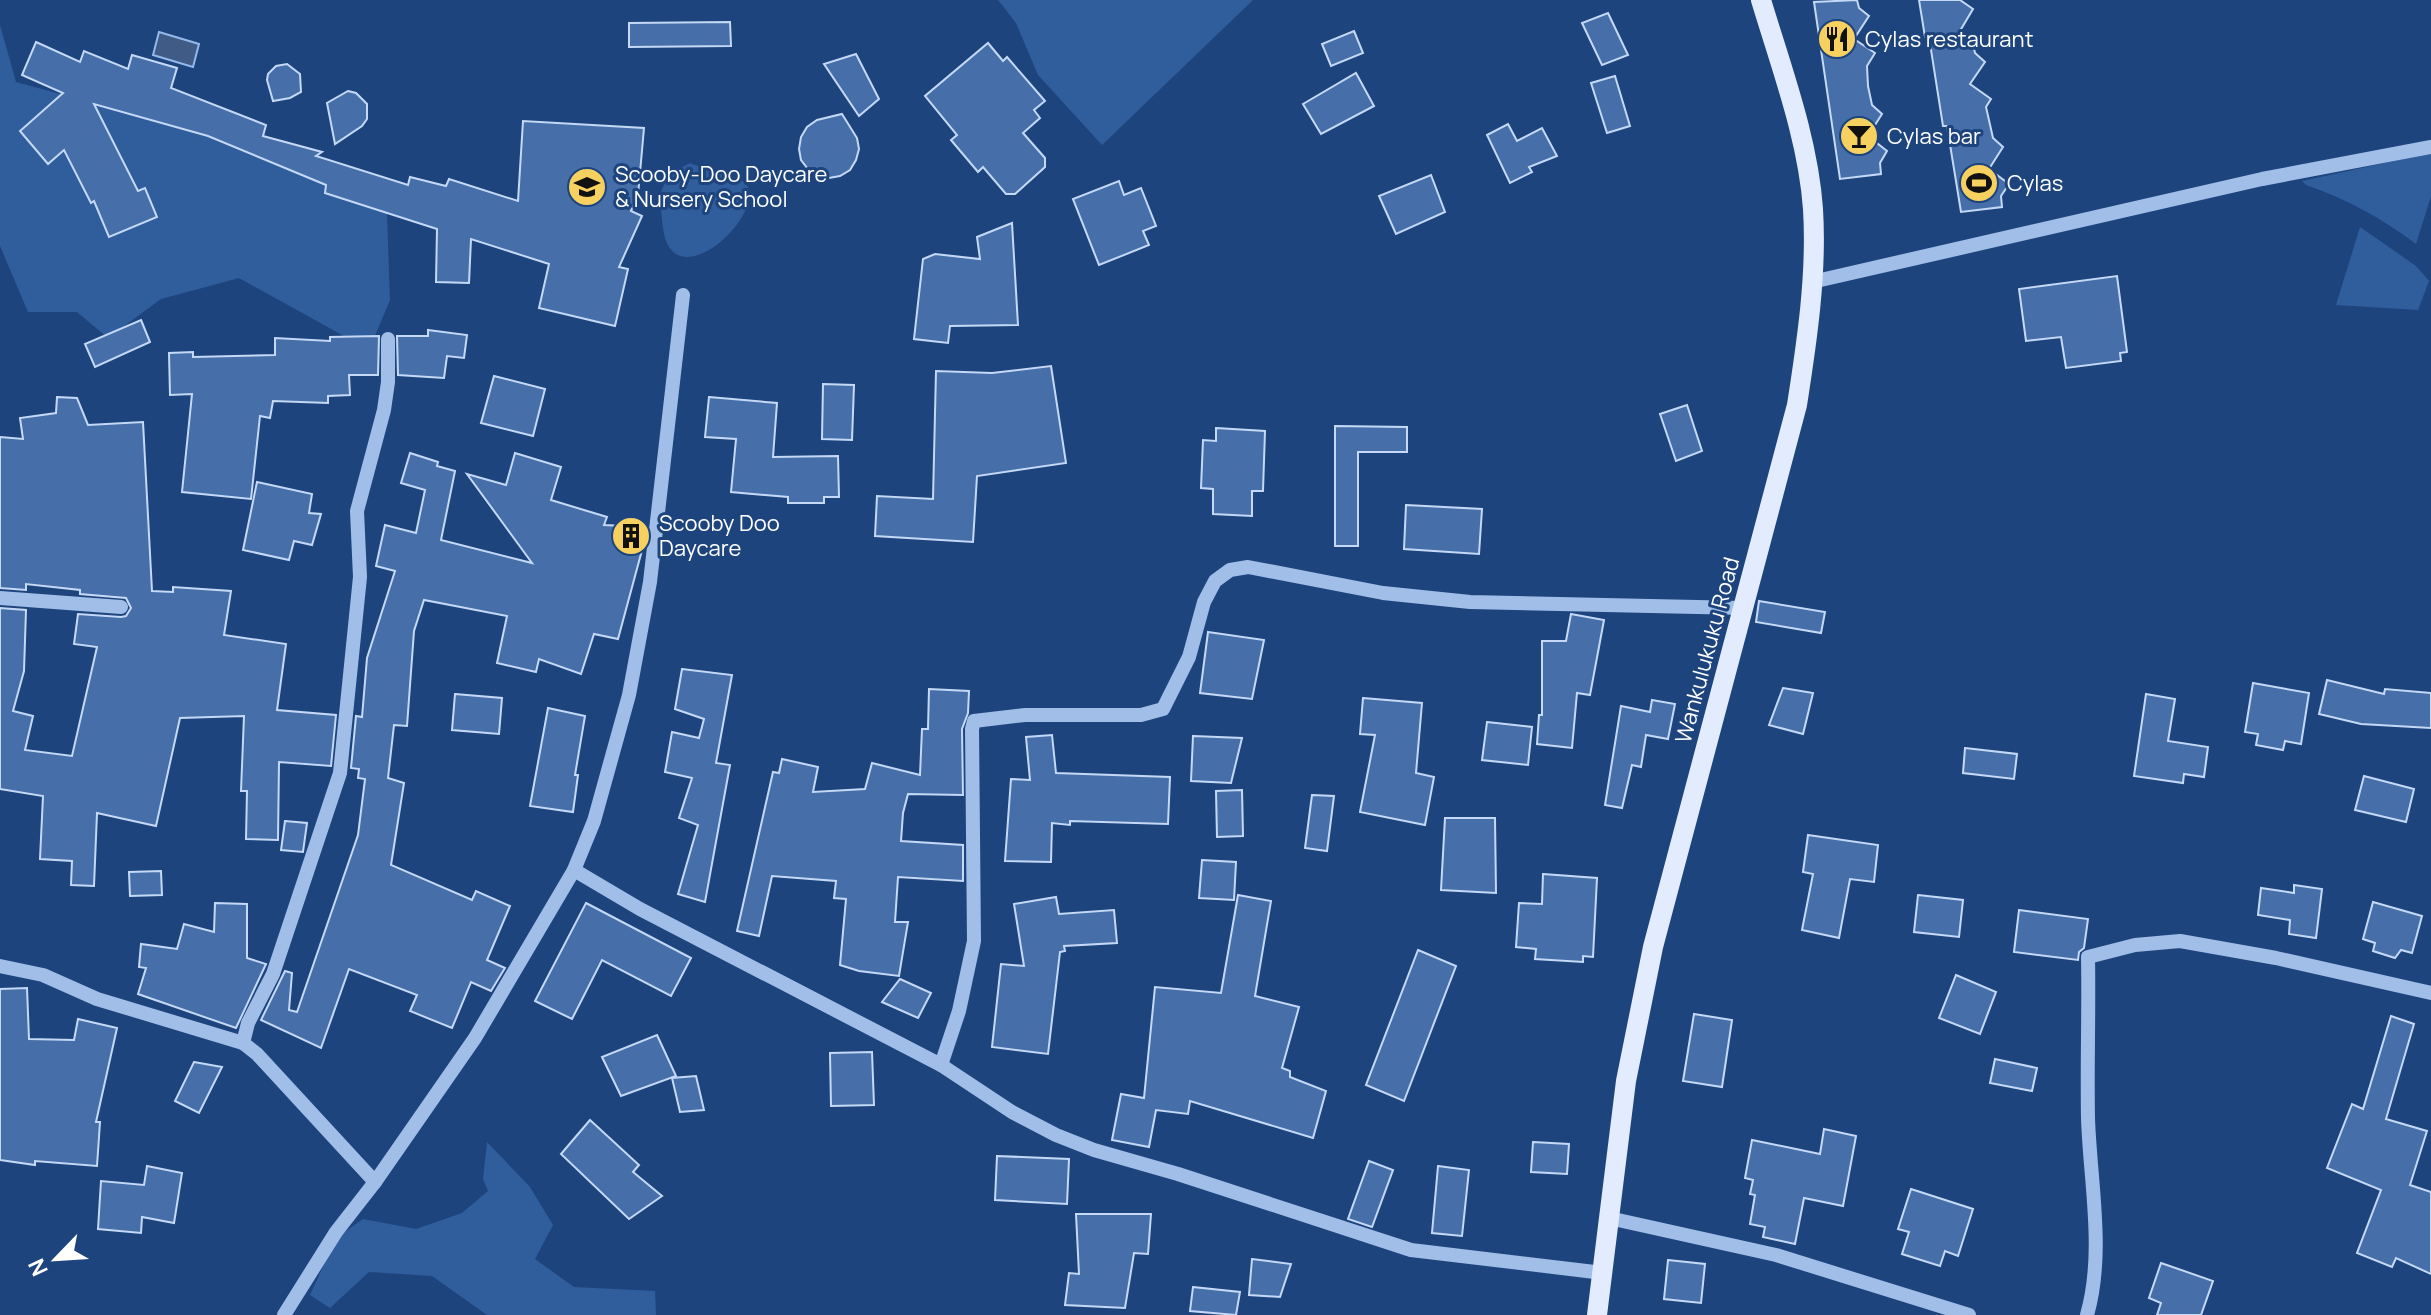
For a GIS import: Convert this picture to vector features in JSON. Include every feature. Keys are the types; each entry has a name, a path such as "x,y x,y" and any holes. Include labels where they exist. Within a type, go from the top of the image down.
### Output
{"main road":[{"name":"Wankulukuku Road","path":"1597,1315 1626,1081 1653,947 1797,405 1807,343 1813,210 1807,172 1781,67 1761,0"}],"street":[{"path":"1812,282 2262,179 2431,147"},
{"path":"284,1315 336,1232 375,1182 475,1038 574,870 594,821 629,695 650,582 683,295"},
{"path":"243,1043 248,1023 273,974 340,773 360,577 357,511 384,410 388,382 388,339"},
{"path":"941,1065 959,1011 974,941 974,721 1025,715 1141,715 1163,709 1189,657 1204,602 1215,581 1230,570 1248,567 1383,593 1470,602 1743,608"},
{"path":"0,598 121,607"},
{"path":"574,870 640,909 941,1065 1012,1112 1056,1135 1411,1250 1603,1273"},
{"path":"2087,1315 2094,1290 2094,1202 2088,1118 2088,957 2135,945 2180,941 2276,958 2431,993"},
{"path":"0,966 43,975 97,999 243,1043 257,1054 375,1182"},
{"path":"1609,1218 1776,1255 1969,1315"}],"shaded area":[{"path":"998,0 1253,0 1102,145 1038,75 1016,23"},
{"path":"0,25 16,82 197,131 326,185 325,193 387,213 390,300 369,350 239,278 161,299 108,338 77,312 28,312 0,246"},
{"path":"159,32 199,44 193,67 153,55"},
{"path":"2431,153 2431,196 2416,244 2363,210 2302,181"},
{"path":"690,163 742,181 749,196 745,211 735,227 706,252 690,257 676,254 666,241 660,202 666,181"},
{"path":"2360,227 2416,266 2429,281 2418,310 2336,305"},
{"path":"487,1142 530,1187 553,1225 535,1259 574,1287 655,1291 656,1315 487,1315 432,1276 369,1272 330,1308 310,1295 336,1238 363,1219 416,1229 462,1213 488,1191 483,1179"}],"building":[{"path":"1857,0 1859,8 1869,16 1854,39 1875,53 1867,66 1868,86 1872,105 1882,114 1868,136 1887,151 1880,163 1881,174 1840,179 1814,2"},
{"path":"1919,0 1960,0 1973,9 1951,46 1973,44 1975,53 1985,62 1970,84 1991,99 1986,107 1993,138 2003,147 1989,169 2009,184 2001,196 2002,207 1961,212 1947,126 1943,126 1929,37 1925,37"},
{"path":"1608,13 1628,55 1602,65 1582,23"},
{"path":"730,22 731,46 629,47 629,23"},
{"path":"1354,31 1363,53 1331,66 1322,44"},
{"path":"36,42 80,62 84,51 128,69 132,55 177,68 171,88 266,125 263,136 322,152 316,156 408,185 410,177 446,186 449,179 518,201 523,121 644,128 638,195 631,211 642,216 619,267 628,269 615,326 539,308 549,264 471,239 469,283 436,282 437,229 325,193 326,185 208,136 94,104 138,191 145,188 157,217 109,237 94,201 91,203 64,150 48,164 20,131 63,93 22,75"},
{"path":"988,43 1003,61 1007,57 1045,101 1034,110 1040,118 1023,133 1045,158 1045,167 1015,194 1006,194 983,167 978,172 951,140 957,135 925,96"},
{"path":"856,54 879,99 859,116 824,64"},
{"path":"287,64 300,74 301,92 273,101 268,74 276,66"},
{"path":"1356,73 1374,106 1321,134 1303,104"},
{"path":"1615,76 1630,126 1607,133 1591,83"},
{"path":"348,91 356,93 367,104 367,119 362,126 335,144 327,103"},
{"path":"842,114 857,138 859,149 856,160 850,170 840,176 818,176 801,160 801,137 807,127 817,120"},
{"path":"1508,124 1517,141 1542,128 1557,156 1529,167 1532,172 1510,183 1487,135"},
{"path":"1431,175 1445,212 1396,234 1379,196"},
{"path":"1119,181 1124,195 1141,188 1156,226 1143,231 1149,245 1099,265 1073,199"},
{"path":"1012,223 1018,325 950,326 948,343 914,339 923,259 935,254 980,259 977,237"},
{"path":"2117,276 2127,352 2120,353 2121,361 2066,368 2061,337 2026,341 2019,289"},
{"path":"141,320 150,342 95,367 85,344"},
{"path":"428,330 467,335 464,358 447,356 444,378 398,375 397,336 428,336"},
{"path":"379,336 378,375 349,375 350,395 328,396 328,403 273,401 270,418 260,416 251,499 182,492 192,394 170,395 169,353 193,352 193,357 275,355 275,338 330,341 330,337"},
{"path":"1051,366 1066,463 977,476 973,542 875,536 877,496 933,499 936,371 992,373"},
{"path":"494,376 545,389 533,436 481,423"},
{"path":"823,384 854,385 852,440 822,439"},
{"path":"57,397 77,398 88,425 143,422 152,591 173,592 173,587 231,591 224,635 286,644 277,710 336,715 331,766 279,762 278,840 246,839 247,791 241,791 244,716 180,718 156,826 97,813 94,886 71,885 72,861 40,859 43,796 0,789 0,608 26,610 24,671 13,711 33,716 25,750 72,756 97,647 74,644 78,614 121,617 126,616 131,608 126,598 80,594 80,590 26,584 26,590 0,588 0,437 23,439 20,418 56,413"},
{"path":"709,397 777,403 773,457 838,456 839,497 824,497 824,503 788,503 788,497 731,492 736,439 705,437"},
{"path":"1687,405 1702,451 1676,461 1660,414"},
{"path":"1335,426 1407,427 1407,452 1358,452 1358,546 1335,546"},
{"path":"1216,428 1265,431 1263,491 1252,491 1252,516 1213,514 1213,489 1201,488 1203,440 1216,441"},
{"path":"410,453 455,471 441,540 532,563 467,474 506,485 515,453 561,467 551,500 607,517 604,525 646,527 645,539 618,639 594,634 581,674 539,659 536,672 497,663 507,616 424,600 414,631 407,726 394,725 388,778 404,783 391,865 472,900 476,891 510,906 487,960 505,968 491,991 471,982 452,1028 410,1011 417,995 349,969 321,1048 261,1020 285,971 292,973 289,1010 297,1012 358,835 365,779 358,778 359,769 351,768 356,716 362,717 367,658 395,571 376,566 385,525 416,533 425,490 401,483"},
{"path":"257,482 312,494 309,513 321,514 312,545 294,541 289,560 243,550"},
{"path":"1406,505 1482,509 1479,554 1404,549"},
{"path":"1759,601 1825,612 1821,633 1756,622"},
{"path":"1571,614 1604,620 1590,695 1577,693 1572,748 1537,744 1539,715 1542,715 1542,641 1566,641"},
{"path":"1208,632 1264,640 1252,699 1200,693"},
{"path":"682,669 732,675 716,763 730,765 705,902 678,894 698,825 679,818 692,778 665,772 672,732 699,738 704,719 675,709"},
{"path":"2327,680 2384,694 2385,689 2431,693 2431,728 2361,724 2319,714"},
{"path":"2253,683 2309,693 2301,744 2285,741 2283,750 2256,745 2258,734 2245,732"},
{"path":"1783,688 1813,693 1803,734 1769,725"},
{"path":"929,689 969,691 968,713 962,729 963,795 908,794 901,841 963,845 963,881 898,877 895,922 908,922 899,976 859,971 840,965 846,899 834,898 836,881 772,876 759,936 737,931 773,772 779,773 782,759 818,767 813,792 865,789 872,763 920,775 922,729 928,729"},
{"path":"455,694 502,698 499,734 452,730"},
{"path":"2146,694 2175,699 2168,741 2208,747 2204,777 2184,774 2183,783 2134,776"},
{"path":"1363,698 1422,703 1416,773 1434,777 1425,825 1360,812 1375,735 1360,734"},
{"path":"1652,700 1675,704 1668,739 1646,735 1641,767 1632,765 1622,808 1605,805 1621,706 1650,712"},
{"path":"548,708 585,716 575,775 578,775 573,812 530,806"},
{"path":"1487,722 1532,727 1528,765 1482,760"},
{"path":"1052,735 1056,773 1170,777 1168,824 1052,823 1051,862 1005,861 1011,779 1030,780 1026,737"},
{"path":"1193,736 1242,738 1231,783 1191,781"},
{"path":"1965,748 2017,754 2014,779 1963,773"},
{"path":"2364,776 2414,789 2406,822 2355,810"},
{"path":"1242,790 1243,836 1217,837 1216,791"},
{"path":"1312,795 1334,796 1327,851 1305,848"},
{"path":"1445,818 1495,818 1496,893 1441,890"},
{"path":"285,821 307,823 303,852 281,850"},
{"path":"1808,835 1878,845 1874,882 1850,879 1839,938 1802,930 1813,874 1803,872"},
{"path":"1202,860 1236,862 1234,900 1199,898"},
{"path":"161,871 162,895 130,896 129,872"},
{"path":"1543,874 1597,878 1593,957 1583,956 1583,962 1535,959 1536,949 1516,947 1519,903 1542,904"},
{"path":"2294,885 2322,889 2316,938 2289,934 2290,920 2258,915 2261,888 2294,893"},
{"path":"1238,895 1271,901 1255,996 1299,1007 1282,1068 1290,1071 1290,1077 1326,1091 1313,1138 1190,1101 1188,1114 1156,1110 1149,1147 1112,1140 1121,1094 1144,1098 1155,987 1221,993"},
{"path":"1918,895 1963,900 1959,937 1914,932"},
{"path":"1056,897 1059,914 1114,910 1117,943 1064,946 1065,951 1060,952 1048,1054 992,1047 1001,964 1024,966 1014,904"},
{"path":"2373,902 2422,916 2412,953 2401,950 2395,958 2373,951 2375,943 2363,939"},
{"path":"215,903 247,904 247,958 266,964 236,1028 138,994 146,968 139,967 141,944 177,949 184,924 214,932"},
{"path":"586,903 691,958 671,996 602,960 572,1019 535,1001"},
{"path":"2019,910 2088,919 2084,948 2079,952 2078,960 2014,952"},
{"path":"1418,950 1456,966 1404,1101 1366,1085"},
{"path":"1956,975 1996,992 1980,1034 1939,1018"},
{"path":"900,979 931,993 918,1018 882,1002"},
{"path":"27,988 29,1039 74,1040 78,1019 117,1028 96,1122 100,1122 97,1166 35,1161 35,1165 0,1160 0,989"},
{"path":"1694,1014 1732,1020 1722,1087 1683,1081"},
{"path":"2391,1016 2414,1024 2386,1119 2427,1131 2410,1185 2431,1192 2431,1274 2396,1258 2392,1267 2357,1253 2381,1190 2327,1168 2352,1104 2363,1109"},
{"path":"657,1035 676,1076 621,1096 602,1057"},
{"path":"872,1052 874,1105 831,1106 830,1053"},
{"path":"1995,1059 2037,1068 2032,1091 1990,1083"},
{"path":"194,1062 222,1067 199,1113 175,1101"},
{"path":"696,1076 704,1110 680,1112 672,1078"},
{"path":"590,1120 639,1165 633,1172 662,1196 629,1219 561,1154"},
{"path":"1824,1129 1856,1136 1843,1206 1804,1198 1795,1244 1763,1237 1765,1227 1750,1224 1755,1195 1750,1194 1753,1180 1745,1178 1752,1140 1820,1154"},
{"path":"1533,1142 1569,1144 1567,1174 1531,1172"},
{"path":"997,1156 1069,1159 1067,1204 995,1200"},
{"path":"1369,1161 1393,1170 1372,1227 1348,1219"},
{"path":"147,1166 182,1173 174,1223 142,1217 141,1233 98,1229 101,1181 144,1185"},
{"path":"1438,1166 1469,1170 1462,1236 1432,1233"},
{"path":"1911,1189 1973,1209 1958,1256 1945,1251 1940,1266 1902,1254 1909,1232 1898,1229"},
{"path":"1076,1214 1151,1214 1148,1254 1134,1253 1125,1308 1065,1305 1069,1273 1079,1274"},
{"path":"1252,1259 1291,1264 1280,1297 1249,1295"},
{"path":"1668,1260 1705,1264 1701,1303 1664,1299"},
{"path":"2161,1263 2213,1281 2201,1315 2157,1315 2161,1303 2149,1298"},
{"path":"1193,1287 1240,1292 1236,1315 1190,1311"}],"place":[{"name":"Cylas restaurant","path":"1837,39"},
{"name":"Cylas bar","path":"1859,136"},
{"name":"Cylas","path":"1979,183"},
{"name":"Scooby-Doo Daycare & Nursery School","path":"587,187"},
{"name":"Scooby Doo Daycare","path":"631,536"}]}
